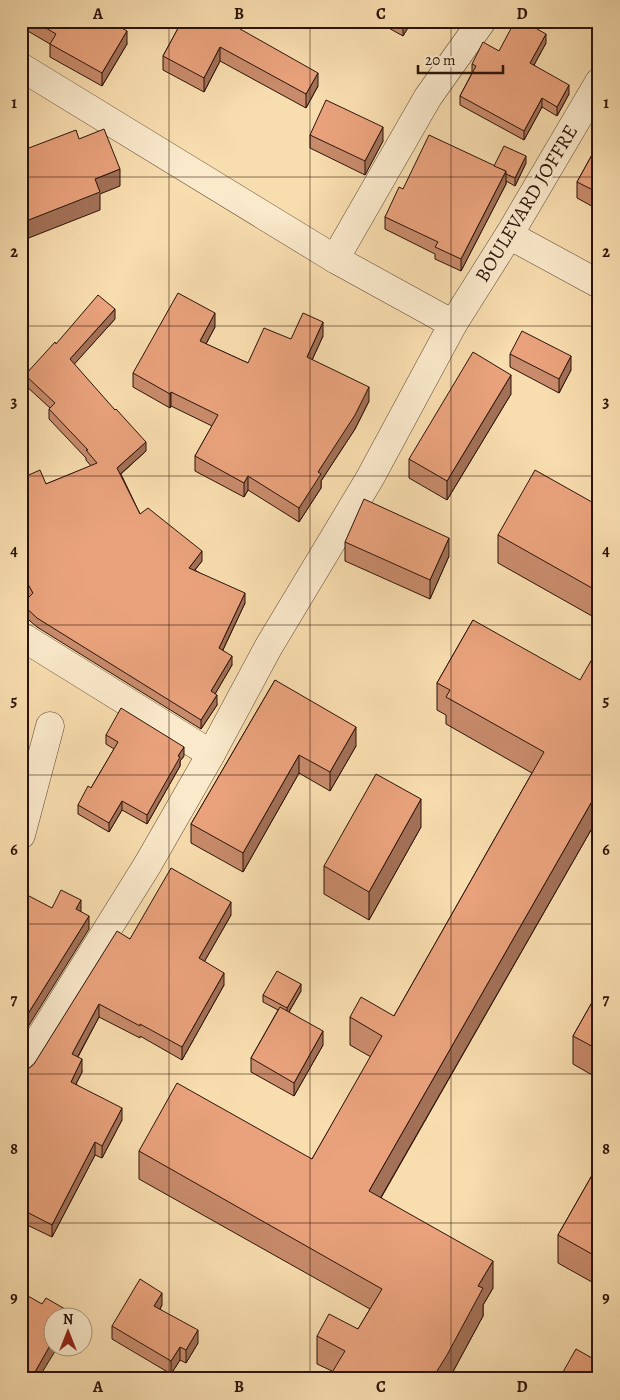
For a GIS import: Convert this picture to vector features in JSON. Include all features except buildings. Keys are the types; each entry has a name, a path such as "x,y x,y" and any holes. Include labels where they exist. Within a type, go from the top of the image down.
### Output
{"street":[{"path":"335,259 428,97 482,21"},
{"path":"21,67 335,259 453,324"},
{"name":"BOULEVARD JOFFRE","path":"21,1068 148,864 211,754 269,646 370,478 453,324 599,82"},
{"path":"508,235 599,284"},
{"path":"21,636 211,754"},
{"path":"21,835 50,726"}]}
